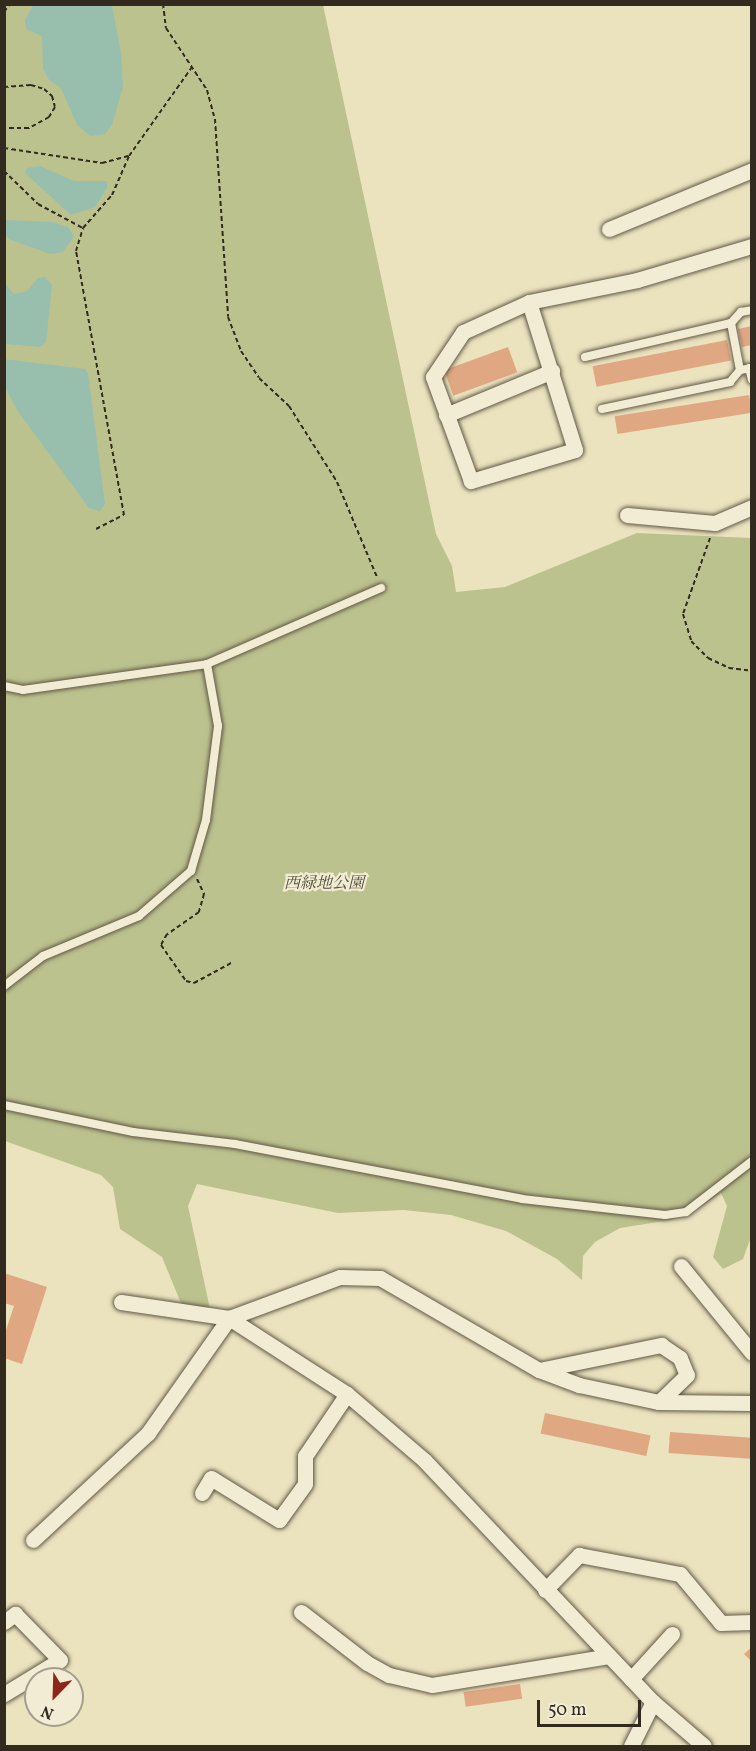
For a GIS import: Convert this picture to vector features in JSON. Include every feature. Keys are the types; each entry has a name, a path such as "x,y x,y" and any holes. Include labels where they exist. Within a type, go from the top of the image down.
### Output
{"street":[{"path":"609,229 752,170"},
{"path":"529,302 575,450 471,481 433,377 463,332 529,302 637,280 752,246"},
{"path":"446,415 552,371"},
{"path":"627,515 715,523 752,507"},
{"path":"681,1266 752,1353"},
{"path":"33,1540 148,1433 229,1317 340,1277 380,1278 539,1370 589,1388 659,1402 752,1403"},
{"path":"121,1302 229,1317 346,1394 424,1460 653,1702 704,1746"},
{"path":"539,1370 660,1345 681,1358 687,1375 659,1402"},
{"path":"202,1493 211,1478 279,1520 305,1484 305,1456 346,1394"},
{"path":"545,1590 579,1555 680,1574 721,1623 752,1622"},
{"path":"301,1612 367,1663 389,1675 432,1685 609,1656"},
{"path":"4,1622 15,1614 60,1660 4,1694"},
{"path":"631,1679 672,1634"},
{"path":"631,1746 653,1702"}],"lane":[{"path":"585,357 731,323 741,312 752,310"},
{"path":"731,323 740,370"},
{"path":"602,409 730,382 740,370 750,368 752,380"},
{"path":"4,686 23,690 207,664 381,588"},
{"path":"4,986 43,956 139,916 191,871 206,820 218,726 207,664"},
{"path":"4,1105 133,1132 235,1144 522,1198 665,1215 686,1212 752,1161"}],"path":[{"path":"4,12 10,4"},
{"path":"164,4 166,28 207,90 215,119 228,317 241,351 259,378 290,406 337,482 381,588"},
{"path":"96,529 124,515 74,258 83,228 112,195 129,156 192,67"},
{"path":"4,87 31,85 44,89 52,96 55,107 48,117 29,128 4,128"},
{"path":"4,148 102,163 129,156"},
{"path":"4,171 38,204 83,228"},
{"path":"710,538 683,614 691,641 708,658 729,668 752,671"},
{"path":"191,871 201,884 204,904 199,912 167,934 161,945 186,981 194,983 232,962"}],"green space":[{"name":"西緑地公園","path":"4,5 323,5 436,534 452,566 456,592 505,587 637,533 751,538 752,1234 743,1259 723,1269 713,1257 727,1206 721,1193 699,1208 671,1220 620,1228 595,1242 583,1256 582,1280 557,1259 506,1231 451,1215 404,1210 338,1213 197,1184 188,1206 210,1309 183,1308 162,1257 120,1229 113,1187 101,1175 5,1141"}],"shaded area":[{"path":"33,5 112,5 121,53 123,87 112,125 105,134 90,136 77,125 61,88 49,80 43,68 42,36 26,29 25,20"},
{"path":"40,166 74,181 107,181 107,188 95,207 71,215 25,173 27,168"},
{"path":"5,220 52,222 68,227 74,236 63,252 50,254 9,239 5,234"},
{"path":"45,277 52,285 46,342 40,347 5,344 5,284 14,294 27,291 38,278"},
{"path":"4,359 85,369 88,373 105,504 100,511 89,508 17,410 5,387"}],"building":[{"path":"752,326 752,345 742,347 738,329"},
{"path":"727,340 731,361 597,387 593,366"},
{"path":"508,347 517,372 453,396 444,370"},
{"path":"749,395 752,413 617,434 615,416"},
{"path":"4,1273 47,1287 22,1364 4,1358 4,1336 14,1306 4,1303"},
{"path":"545,1413 651,1435 646,1456 541,1434"},
{"path":"670,1432 752,1438 750,1459 669,1453"},
{"path":"752,1647 752,1662 744,1654"},
{"path":"520,1684 522,1699 466,1707 464,1692"}]}
